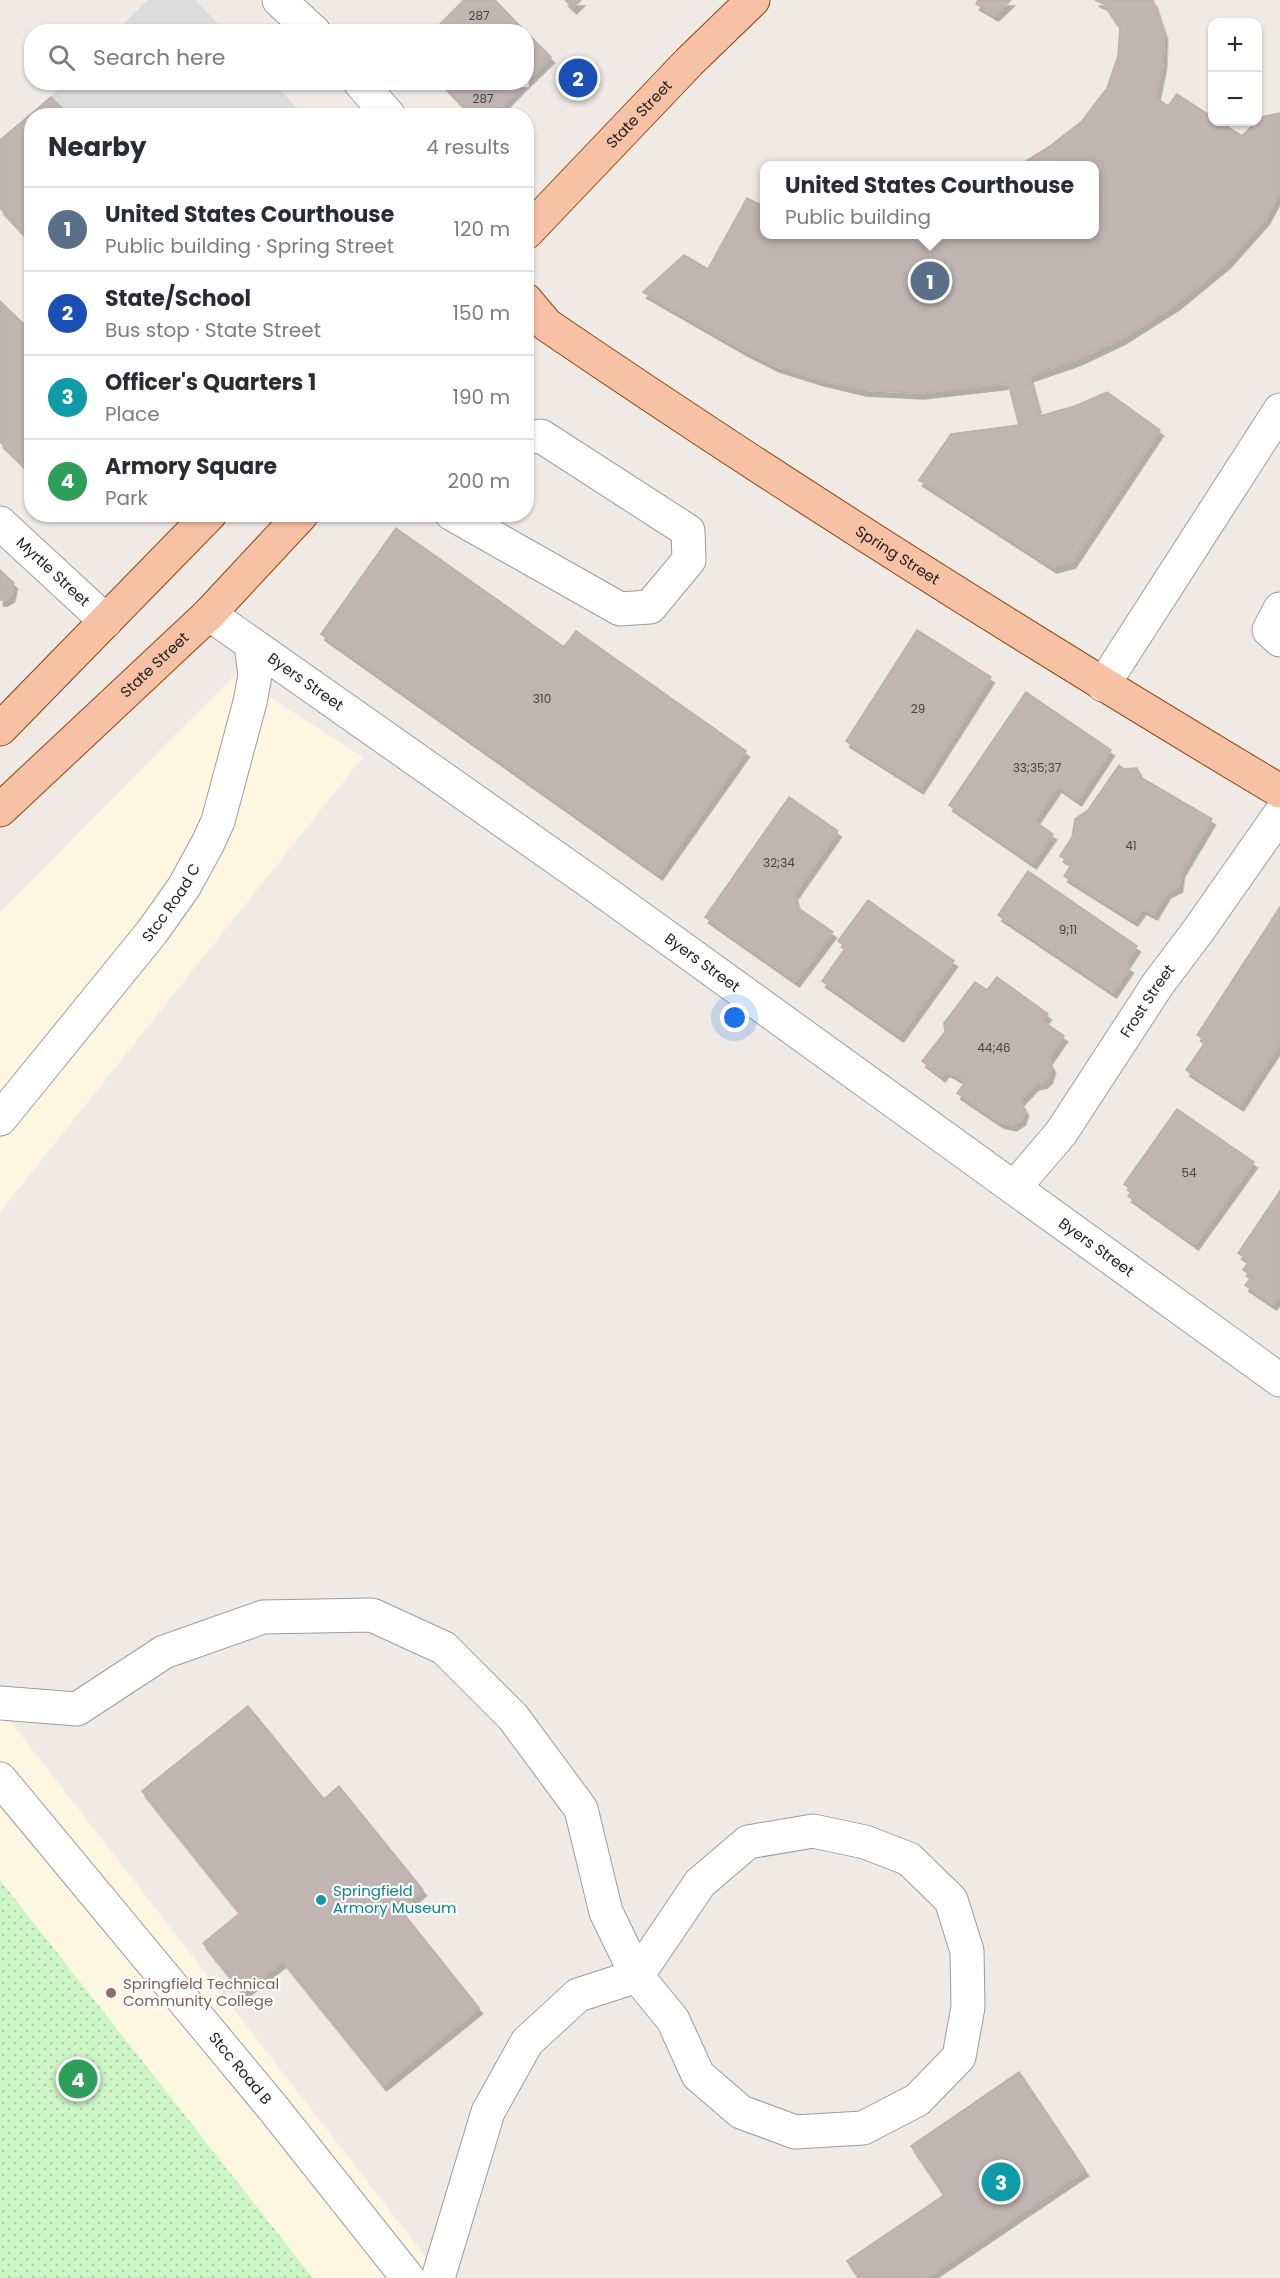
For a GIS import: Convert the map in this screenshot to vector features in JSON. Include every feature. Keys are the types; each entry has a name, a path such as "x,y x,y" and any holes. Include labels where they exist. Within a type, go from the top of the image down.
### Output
{"main road":[{"name":"State Street","path":"534,225 689,62 753,0"},
{"name":"Spring Street","path":"534,310 547,325 898,558 1102,685 1280,791"},
{"path":"0,729 202,522"},
{"name":"State Street","path":"0,810 209,614 295,522"}],"street":[{"path":"279,0 305,24"},
{"path":"367,90 382,108"},
{"path":"1102,685 1280,410"},
{"path":"466,522 620,609 650,607 689,560 688,531 541,436 534,437"},
{"name":"Myrtle Street","path":"0,523 106,621"},
{"path":"1280,609 1269,630 1280,640"},
{"name":"Byers Street","path":"209,614 596,886 1280,1380"},
{"name":"Stcc Road C","path":"0,1119 152,933 184,887 208,843 218,821 250,702 255,675 251,645"},
{"name":"Frost Street","path":"1014,1188 1061,1133 1158,984 1198,932 1280,814"},
{"path":"0,1703 77,1709 164,1652 263,1617 372,1615 444,1648 513,1717 580,1809 606,1912 637,1976 673,2020 698,2075 741,2112 795,2132 863,2128 917,2100 959,2058 968,2007 967,1951 951,1900 909,1859 865,1842 813,1831 748,1842 700,1882 637,1976 578,1995 527,2042 488,2112 438,2278"},
{"name":"Stcc Road B","path":"0,1779 273,2108 408,2278"}],"shaded area":[{"path":"148,0 195,0 218,24 123,24"},
{"path":"58,90 280,90 297,108 63,108 51,97"},
{"path":"235,675 363,757 0,1212 0,912"},
{"name":"Springfield Technical Community College","path":"0,1708 442,2278 0,2278"}],"green space":[{"path":"0,1880 313,2278 0,2278"}],"building":[{"path":"464,0 495,0 518,24 440,24"},
{"path":"565,0 581,0 573,8"},
{"path":"978,0 1011,0 995,15 976,4"},
{"path":"1095,0 1153,0 1164,33 1163,63 1156,97 1168,106 1177,94 1208,114 1208,126 1226,126 1242,136 1252,126 1262,126 1262,117 1280,113 1280,192 1266,218 1227,262 1176,304 1122,338 1078,359 1029,376 1040,416 1075,406 1107,392 1160,430 1072,562 1053,567 919,480 951,434 1019,425 1008,383 920,393 863,390 821,380 776,366 643,292 684,255 708,269 747,198 760,204 760,239 1099,239 1099,161 1026,161 1082,121 1107,88 1118,56 1120,28 1104,4"},
{"path":"534,40 551,57 534,73"},
{"path":"449,90 517,90 500,108 465,108"},
{"path":"51,97 62,108 38,108"},
{"path":"24,120 24,234 0,208 0,140"},
{"path":"0,301 24,324 24,465 0,442"},
{"path":"396,528 564,647 576,631 746,751 659,874 321,634"},
{"path":"0,570 14,583 11,596 4,600 0,600"},
{"path":"917,630 991,677 920,788 846,741"},
{"path":"1026,692 1111,750 1078,800 1058,786 1034,821 1053,834 1033,863 949,805"},
{"path":"1119,765 1124,769 1137,768 1142,778 1212,819 1181,871 1179,886 1167,892 1154,914 1143,908 1134,920 1064,876 1072,864 1060,856 1072,837 1075,819 1088,810"},
{"path":"789,797 838,831 794,894 797,907 833,932 796,981 705,917"},
{"path":"1028,871 1137,946 1125,964 1130,967 1113,992 998,915"},
{"path":"868,900 954,961 900,1036 822,981 846,947 838,941"},
{"path":"1280,907 1280,1043 1240,1105 1186,1070 1206,1041 1197,1035"},
{"path":"997,977 1048,1014 1043,1021 1064,1036 1048,1059 1052,1067 1049,1077 1044,1082 1035,1084 1020,1100 1025,1110 1022,1119 1013,1125 1000,1122 957,1093 966,1081 946,1070 942,1076 922,1061 945,1032 944,1023 975,982 987,990"},
{"path":"1177,1109 1254,1162 1195,1244 1128,1196 1132,1190 1124,1184"},
{"path":"1280,1191 1280,1295 1273,1304 1245,1285 1252,1276 1243,1270 1249,1261 1238,1253"},
{"name":"Springfield Armory Museum","path":"248,1706 324,1799 339,1786 423,1890 400,1909 479,2008 383,2085 283,1961 243,1993 203,1943 240,1913 142,1791"},
{"path":"1019,2072 1085,2170 925,2278 859,2278 847,2261 944,2195 911,2146"}],"place":[{"name":"State/School","path":"578,78"},
{"name":"United States Courthouse","path":"930,281"},
{"name":"Springfield Armory Museum","path":"321,1900"},
{"name":"Springfield Technical Community College","path":"111,1993"},
{"name":"Armory Square","path":"78,2079"},
{"name":"Officer's Quarters 1","path":"1001,2182"}]}
